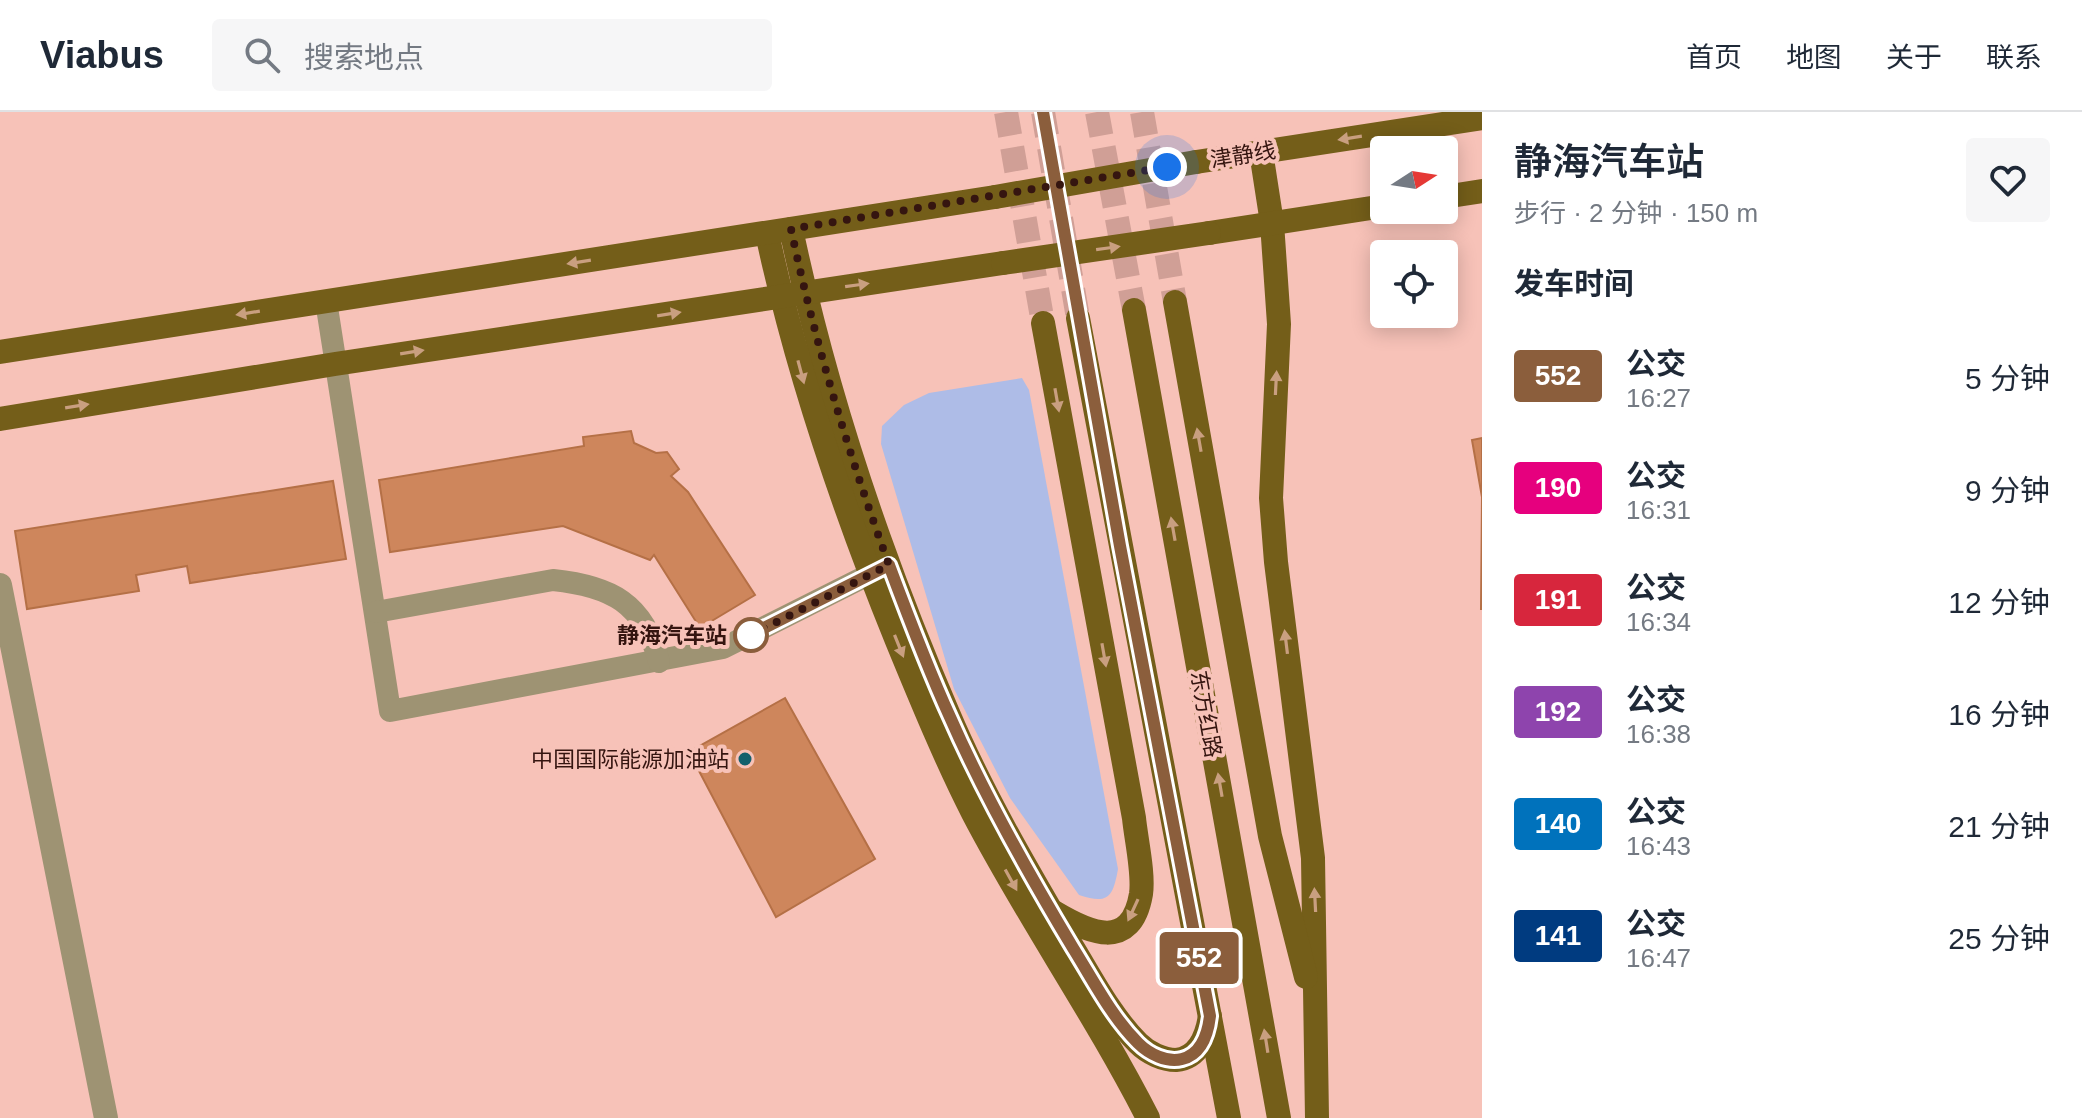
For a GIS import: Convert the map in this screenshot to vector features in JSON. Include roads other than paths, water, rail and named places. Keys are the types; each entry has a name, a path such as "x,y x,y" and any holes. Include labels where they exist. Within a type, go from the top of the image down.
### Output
{"main road":[{"name":"津静线","path":"0,352 1482,118"},
{"path":"1261,152 1272,223 1279,324 1271,498 1276,562 1313,858 1317,1118"},
{"path":"1458,195 1482,191"},
{"path":"0,419 335,364 1370,208"},
{"path":"779,231 813,416 879,569 973,812 1017,892 1104,1034 1148,1118"},
{"path":"1175,302 1270,836 1314,1011"},
{"name":"东方红路","path":"1134,310 1279,1118"},
{"path":"1078,318 1229,1118"},
{"path":"1043,323 1134,818 1141,892 1134,914 1124,927 1107,934 1083,929 1051,910"},
{"path":"879,569 918,641 962,743 1004,828 1119,1020 1140,1045 1156,1056 1180,1060 1188,1057 1202,1043 1208,1033 1210,1016"}],"street":[{"path":"0,585 106,1118"}],"lane":[{"path":"326,301 390,711 723,648 879,569"},
{"path":"376,612 553,580 581,583 620,600 638,616 652,635 659,662"}],"tunnel":[{"path":"1006,112 1043,323"},
{"path":"1043,112 1078,318"},
{"path":"1097,112 1134,310"},
{"path":"1142,112 1175,302"}],"place":[{"name":"静海汽车站","path":"751,635"},
{"name":"中国国际能源加油站","path":"745,759"}]}
